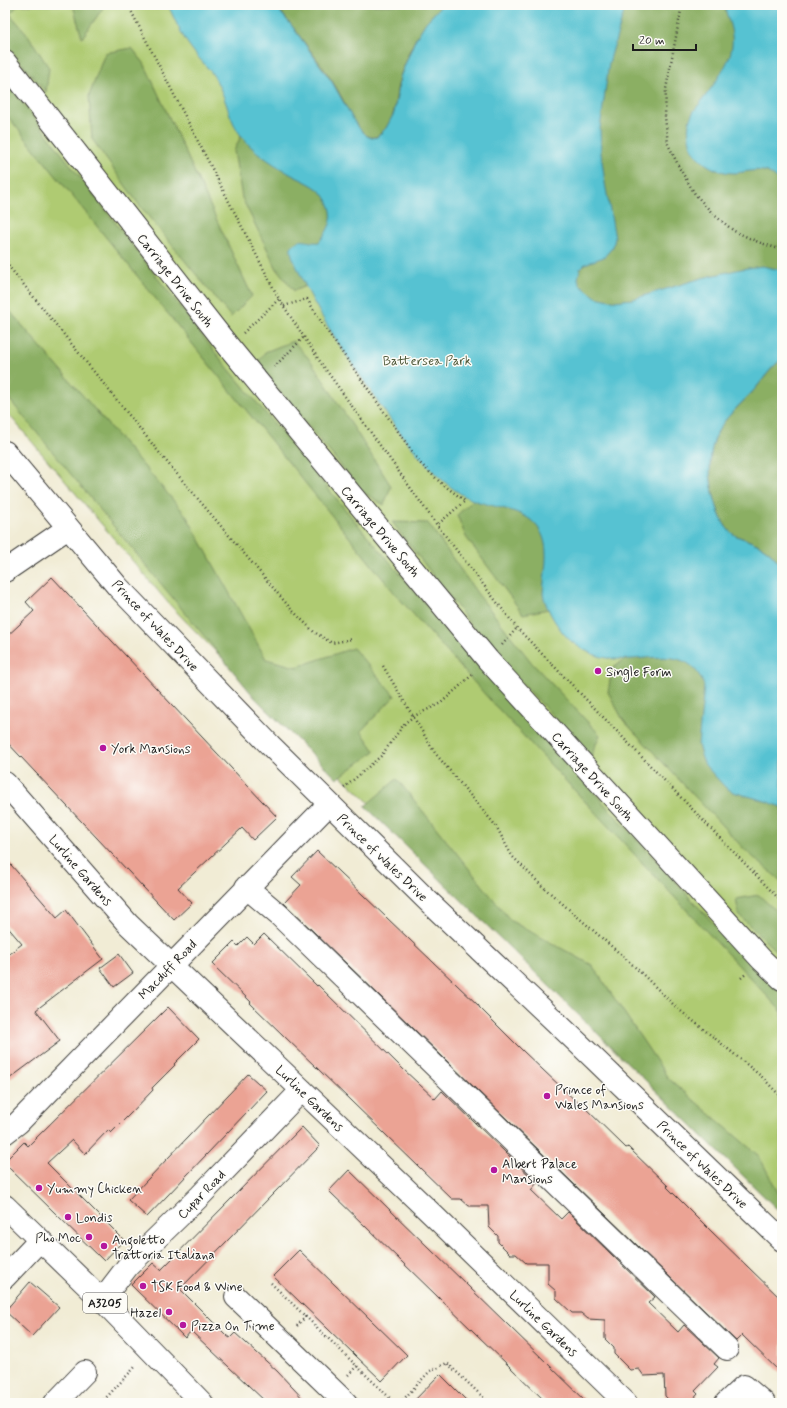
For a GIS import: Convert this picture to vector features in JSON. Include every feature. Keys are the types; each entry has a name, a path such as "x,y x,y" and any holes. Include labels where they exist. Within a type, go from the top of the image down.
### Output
{"main road":[{"name":"Carriage Drive South","path":"5,62 229,347 488,660 762,960 782,979"},
{"name":"Prince of Wales Drive","path":"5,452 118,587 270,745 428,901 782,1240"},
{"path":"5,571 68,528"},
{"name":"Lurline Gardens","path":"5,783 128,924 434,1216 626,1403"},
{"name":"Macduff Road","path":"11,1128 329,804"},
{"path":"246,887 285,921 727,1349"},
{"name":"Cupar Road","path":"102,1300 128,1266 200,1196 302,1090"},
{"name":"A3205","path":"5,1206 102,1300 202,1403"},
{"path":"5,1277 40,1240"},
{"path":"236,1297 346,1403"},
{"path":"55,1403 85,1372"},
{"path":"726,1403 744,1386 764,1403"}],"path":[{"path":"128,5 279,299 303,338 437,525 517,628 782,902"},
{"path":"682,5 666,89 665,117 668,144 680,169 695,194 713,214 734,231 758,242 782,250"},
{"path":"5,258 11,269 166,461 291,609 314,632 332,643 352,639"},
{"path":"229,347 279,299"},
{"path":"284,306 307,299 327,331 421,464 441,483 465,501 437,525"},
{"path":"259,383 303,338"},
{"path":"329,804 338,791 345,787 381,756 400,728 414,716 441,703 488,660"},
{"path":"383,666 435,753 496,826 512,856 541,885 632,965 677,1008 762,1077 782,1098"},
{"path":"271,1283 395,1403"},
{"path":"101,1403 151,1350"},
{"path":"400,1403 430,1371 447,1363 488,1403"}],"green space":[{"name":"Battersea Park","path":"5,5 782,5 782,1197 338,773 205,641 169,604 5,410"},
{"path":"5,5 18,5 10,14 28,35 49,68 46,92 5,43"},
{"path":"73,5 105,5 82,38"},
{"path":"279,5 442,5 431,17 412,45 405,61 397,90 393,114 383,132 376,137 370,137 358,127 332,80 284,15"},
{"path":"617,5 733,5 782,172 782,281 633,308 575,297 594,148"},
{"path":"132,48 144,63 252,296 231,317 140,206 92,139 89,96 105,53"},
{"path":"5,80 214,351 359,526 491,680 745,958 782,992 782,1012 490,700 397,596 5,113"},
{"path":"249,118 343,196 319,280 294,291 277,269 242,198 234,151"},
{"path":"8,309 186,515 266,659 296,667 353,648 395,696 361,731 375,751 337,779 255,698 5,394 5,311"},
{"path":"293,341 311,361 391,486 384,505 363,492 257,364 265,352"},
{"path":"782,359 782,567 775,557 767,550 735,535 726,527 719,514 715,500 711,481 710,462 713,444 721,426 770,370"},
{"path":"479,495 544,523 554,608 523,614 466,537 457,515"},
{"path":"392,522 428,523 477,593 532,663 600,735 591,756 489,648"},
{"path":"698,652 782,800 782,882 745,850 623,720 608,692 612,669 633,653"},
{"path":"397,779 511,921 592,965 668,1078 759,1156 782,1200 782,1214 365,806"},
{"path":"759,895 782,917 782,957 739,915 736,899"}],"water":[{"path":"168,5 279,5 281,13 332,82 357,126 367,136 372,138 377,137 386,128 394,113 400,77 415,40 426,22 442,5 626,5 609,63 600,129 601,153 605,183 615,238 613,247 604,257 585,264 580,269 578,279 581,286 596,297 614,301 633,299 702,278 741,269 762,266 782,270 782,359 770,370 721,426 713,444 710,472 719,514 729,531 767,550 775,557 782,567 782,807 733,792 725,787 705,765 698,745 704,686 698,673 689,664 678,659 667,658 615,659 603,657 587,652 572,642 567,638 554,620 547,607 543,594 546,551 540,530 528,518 520,514 470,499 454,490 431,469 401,434 388,417 329,328 313,301 292,256 291,247 295,243 298,241 319,242 326,232 329,227 331,217 330,206 327,200 314,186 290,174 262,156 242,137 234,124 214,77 187,43"},
{"path":"724,5 782,5 782,185 774,176 766,172 756,170 728,173 717,170 706,164 698,157 690,143 688,128 690,118 717,80 724,68 732,48 730,24"}],"building":[{"name":"York Mansions","path":"52,577 277,817 253,840 242,828 178,888 192,903 174,920 5,740 5,638 34,611 26,602"},
{"name":"Prince of Wales Mansions","path":"317,851 479,1006 524,1052 626,1148 628,1147 782,1300 782,1374 742,1335 736,1341 284,903 301,885 292,877"},
{"path":"5,858 57,918 66,910 103,959 36,1010 60,1041 5,1082 5,957 22,944 5,924"},
{"name":"Albert Palace Mansions","path":"264,934 435,1099 442,1091 537,1183 531,1190 561,1219 568,1212 655,1297 648,1303 678,1332 684,1325 719,1358 714,1364 718,1367 695,1391 698,1394 690,1403 672,1403 665,1396 664,1375 644,1376 639,1369 630,1370 614,1354 614,1348 605,1339 605,1320 588,1319 581,1313 572,1313 556,1298 556,1291 548,1284 548,1263 526,1263 516,1254 510,1254 498,1242 498,1236 489,1227 488,1206 469,1206 461,1199 452,1199 250,1003 251,1002 212,964 234,942 238,946 247,937 254,944"},
{"path":"119,954 133,973 114,987 100,968"},
{"path":"168,1007 199,1039 152,1088 153,1090 111,1133 108,1130 85,1154 72,1140 47,1163 124,1240 104,1261 5,1164 5,1161 24,1142 28,1146"},
{"path":"248,1074 267,1091 147,1217 128,1200"},
{"path":"302,1127 320,1146 180,1289 227,1336 230,1338 235,1333 277,1371 307,1403 267,1403 191,1331 185,1338 131,1285 153,1263 161,1270"},
{"path":"349,1170 588,1403 547,1403 329,1191"},
{"path":"299,1250 407,1355 382,1381 273,1276"},
{"path":"30,1282 59,1307 32,1336 5,1311"},
{"path":"440,1374 469,1403 412,1403"}],"place":[{"name":"Single Form","path":"598,671"},
{"name":"York Mansions","path":"103,748"},
{"name":"Prince of Wales Mansions","path":"547,1096"},
{"name":"Albert Palace Mansions","path":"494,1170"},
{"name":"Yummy Chicken","path":"39,1188"},
{"name":"Londis","path":"68,1217"},
{"name":"Pho Moc","path":"89,1237"},
{"name":"Angoletto Trattoria Italiana","path":"104,1246"},
{"name":"TSK Food & Wine","path":"143,1286"},
{"name":"Hazel","path":"169,1312"},
{"name":"Pizza On Time","path":"183,1325"}]}
